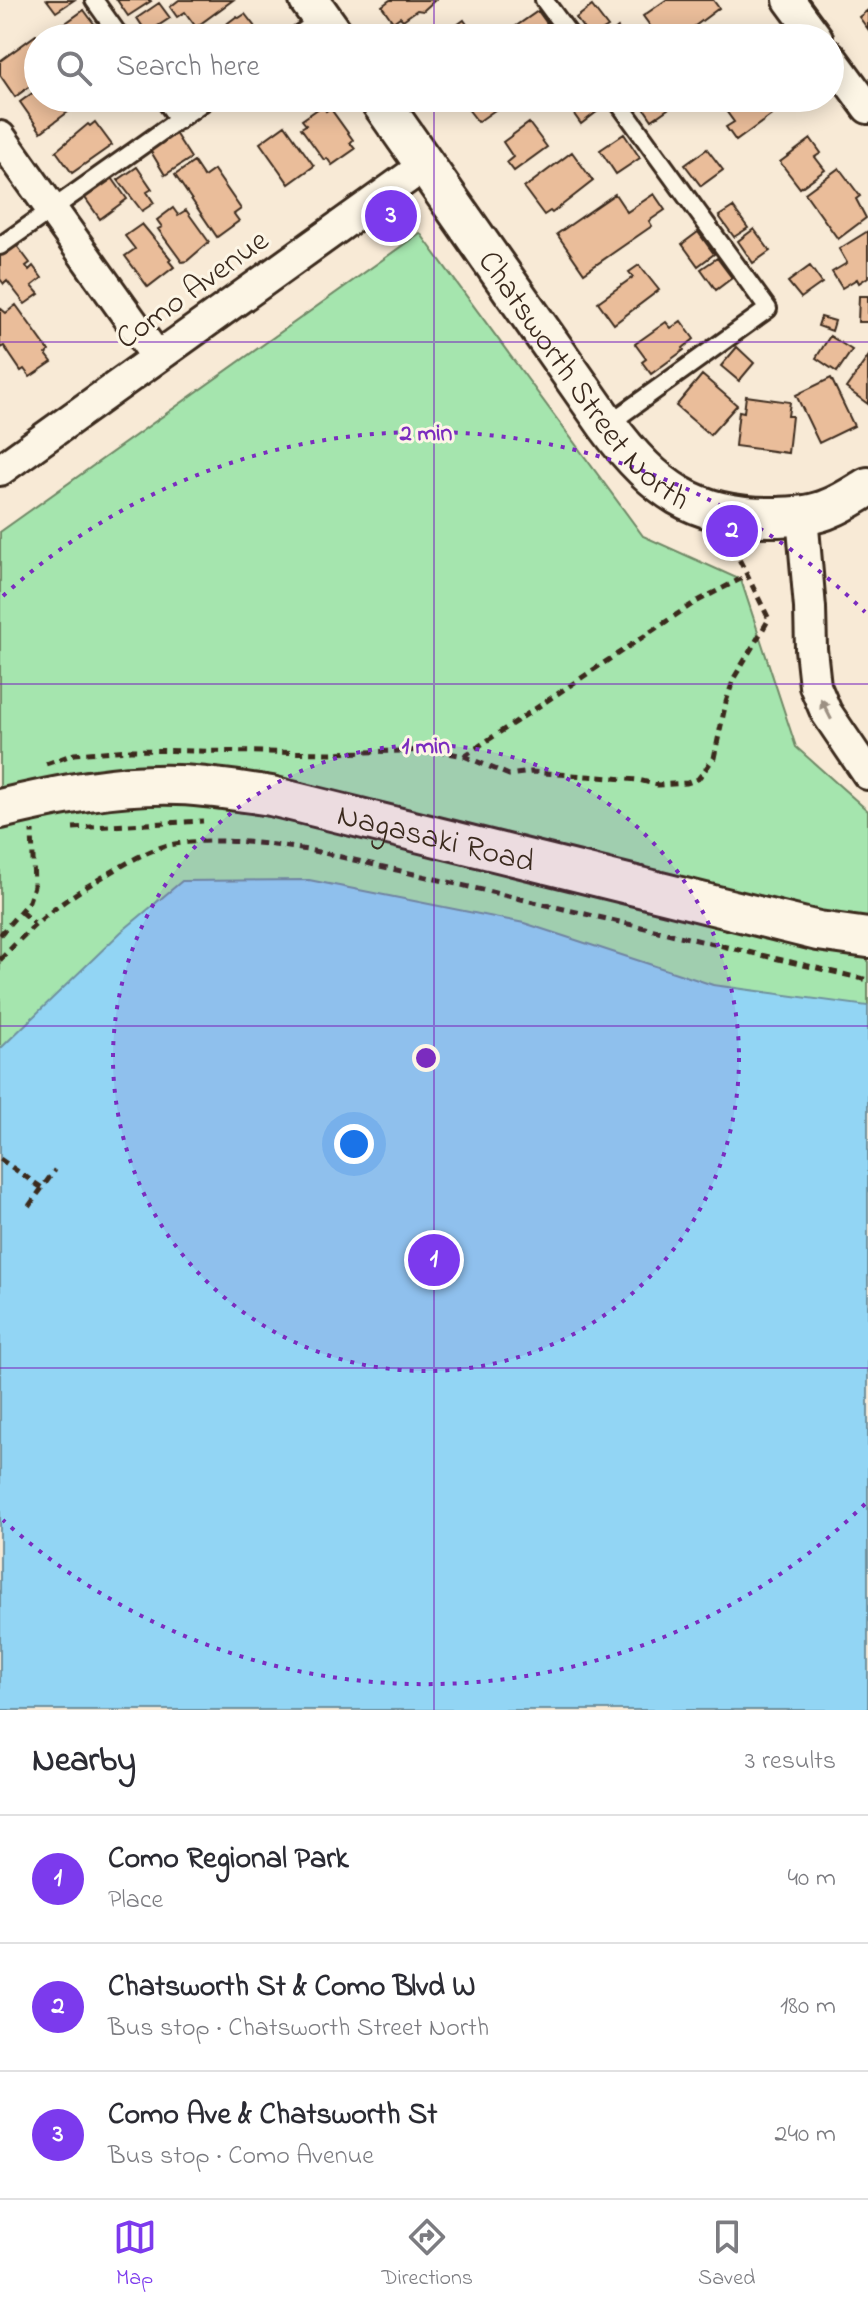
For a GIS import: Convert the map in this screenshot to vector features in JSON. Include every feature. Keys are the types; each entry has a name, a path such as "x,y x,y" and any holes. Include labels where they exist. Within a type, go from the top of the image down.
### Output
{"street":[{"path":"789,0 807,24"},
{"path":"844,75 868,108"},
{"name":"Chatsworth Street North","path":"388,112 631,458 655,479 701,508 747,518 802,516 829,509 868,487"},
{"path":"0,137 157,357"},
{"name":"Como Avenue","path":"0,470 425,165"},
{"path":"802,516 815,686 826,712 868,774"},
{"name":"Nagasaki Road","path":"15,805 86,791 176,785 271,796 818,931 868,938"}],"lane":[{"path":"94,0 111,24"},
{"path":"544,0 562,24"},
{"path":"173,112 179,120"},
{"path":"0,246 190,112"},
{"path":"607,425 768,309 625,112"}],"path":[{"path":"0,935 29,901 34,886 15,805 28,768 74,754 170,749 332,753 432,750 464,756 509,775 531,772 573,774 639,780 658,785 698,779 714,758 734,678 769,619 739,559"},
{"path":"464,756 694,603 748,575"},
{"path":"0,960 34,923 60,902 135,858 165,847 246,842 340,856 868,980"},
{"path":"21,912 34,923"},
{"path":"0,1159 42,1188"},
{"path":"29,1206 55,1170"}],"green space":[{"path":"420,233 643,536 741,580 796,747 868,811 868,1710 0,1710 0,532"}],"water":[{"path":"309,880 524,923 713,985 868,1006 868,1710 0,1710 0,1049 121,932 182,881"}],"building":[{"path":"47,0 74,0 56,12"},
{"path":"117,0 150,0 151,1 128,16"},
{"path":"179,0 233,0 200,24 194,24 185,12 177,17 170,7"},
{"path":"390,0 435,0 423,11 417,10 403,20 400,17 393,22 382,6"},
{"path":"666,0 713,0 719,8 698,24 649,24 643,16"},
{"path":"159,3 170,18 161,24 141,24 137,18"},
{"path":"592,6 606,24 580,24 576,18"},
{"path":"84,10 94,24 64,24"},
{"path":"868,10 868,29 859,17"},
{"path":"538,11 547,24 519,24"},
{"path":"245,14 253,24 226,24 237,16 239,18"},
{"path":"24,44 24,90 15,97 0,75 0,61"},
{"path":"27,112 68,112 41,132"},
{"path":"313,112 333,112 353,140 350,143 355,149 332,165 327,158 324,160 301,128 306,125 302,120"},
{"path":"470,112 492,112 478,122"},
{"path":"572,112 597,112 581,124"},
{"path":"647,112 664,112 652,120"},
{"path":"727,112 776,112 736,141 726,127 734,122"},
{"path":"95,122 112,145 72,173 56,151 88,124 90,126"},
{"path":"529,123 547,147 514,171 507,162 513,157 503,142"},
{"path":"285,125 314,166 289,184 260,143"},
{"path":"175,133 191,158 165,175 150,150"},
{"path":"624,134 640,158 616,174 600,150"},
{"path":"811,139 821,153 815,157 825,170 800,188 780,162"},
{"path":"707,149 723,170 701,186 685,165"},
{"path":"572,152 593,181 552,213 550,211 544,215 524,188"},
{"path":"194,162 204,177 214,170 241,209 234,214 239,221 217,237 175,175"},
{"path":"137,167 152,189 147,192 154,203 142,211 118,180"},
{"path":"839,168 860,196 856,199 866,218 838,239 805,193"},
{"path":"110,175 127,199 100,219 83,195"},
{"path":"615,194 627,212 654,194 665,210 649,221 652,226 584,273 557,234"},
{"path":"733,207 748,228 734,237 719,216"},
{"path":"173,208 178,215 186,210 209,242 187,261 182,262 158,229 162,227 157,220"},
{"path":"142,224 174,267 148,287 125,256 135,249 125,236"},
{"path":"754,229 770,251 753,263 738,241"},
{"path":"868,231 868,277 859,283 857,279 842,288 832,272 847,263 839,249"},
{"path":"698,232 714,254 698,266 682,244"},
{"path":"12,239 30,263 26,266 29,270 33,266 42,278 32,286 39,294 25,304 7,281 4,284 0,279 0,249"},
{"path":"717,258 732,278 716,290 701,269"},
{"path":"639,265 659,290 614,324 598,302 633,277 629,272"},
{"path":"810,266 822,283 801,298 788,282"},
{"path":"859,296 868,296 868,322 858,322"},
{"path":"16,305 49,351 46,354 52,362 30,377 24,369 21,371 4,346 0,348 0,308 6,313"},
{"path":"821,317 835,321 832,331 818,326"},
{"path":"681,321 694,339 651,374 642,362 646,359 635,344 666,322 671,328"},
{"path":"830,336 852,350 837,372 816,358"},
{"path":"737,347 754,363 739,381 721,366"},
{"path":"868,357 868,404 846,388"},
{"path":"702,375 737,405 710,435 676,406"},
{"path":"831,378 854,426 819,443 796,395"},
{"path":"746,396 790,402 788,416 792,416 788,453 735,446 739,411 744,412"}],"place":[{"name":"Como Ave & Chatsworth St","path":"391,216"},
{"name":"Chatsworth St & Como Blvd W","path":"732,531"},
{"name":"Como Regional Park","path":"434,1260"}]}
